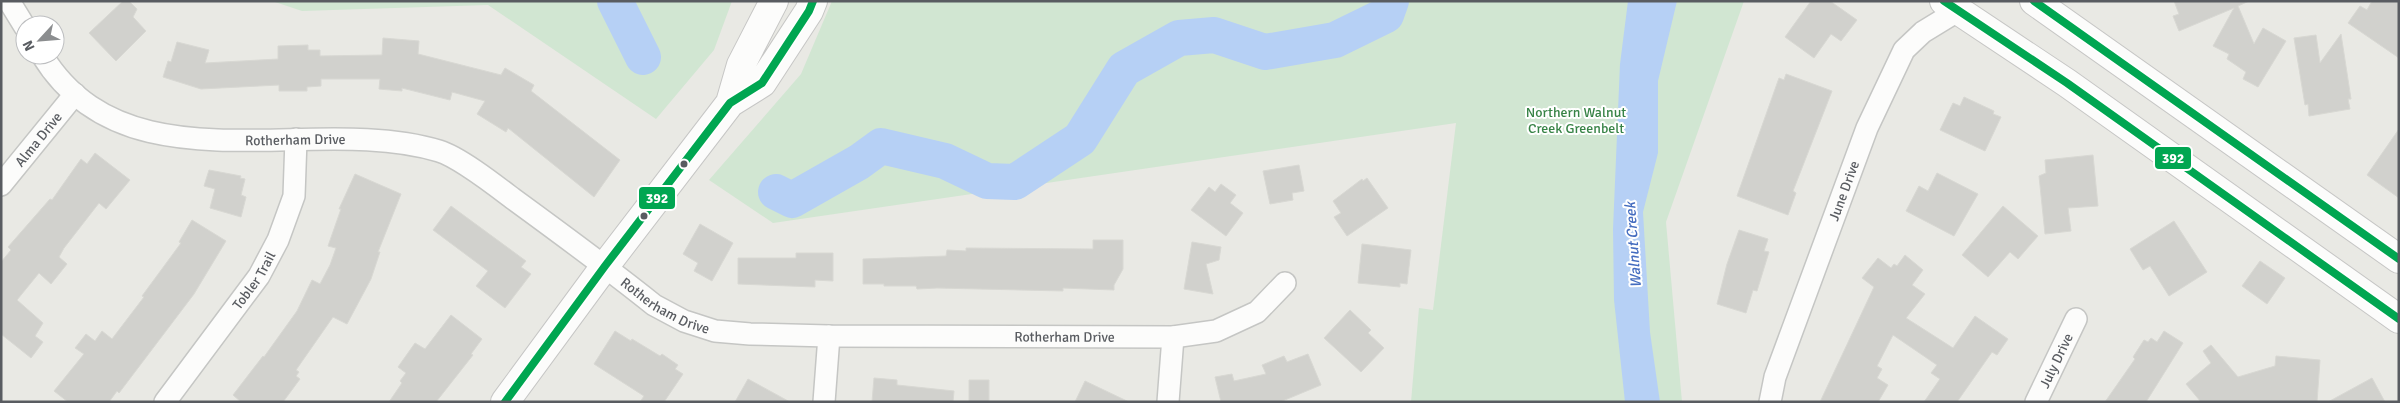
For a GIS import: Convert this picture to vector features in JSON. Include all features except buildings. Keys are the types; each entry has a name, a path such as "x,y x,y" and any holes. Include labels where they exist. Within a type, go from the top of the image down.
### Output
{"main road":[{"path":"730,103 740,66 774,1"},
{"path":"506,402 605,266 730,103 762,83 809,11 813,1"},
{"path":"2034,1 2399,259"},
{"path":"1952,6 2067,83 2399,319"}],"street":[{"path":"9,1 18,15"},
{"name":"June Drive","path":"1770,402 1775,377 1867,128 1904,50 1952,6"},
{"name":"Rotherham Drive","path":"50,65 75,94 109,117 151,134 215,140 296,139 398,142 441,151 487,179 605,266 654,305 684,321 715,331 830,336 1173,337 1216,331 1257,312 1285,283"},
{"name":"Alma Drive","path":"1,185 75,94"},
{"name":"Tobler Trail","path":"165,402 259,276 278,240 294,196 296,139"},
{"name":"July Drive","path":"2036,402 2076,319"},
{"path":"824,402 830,336"},
{"path":"1168,402 1173,337"}],"green space":[{"path":"272,1 732,1 714,50 656,119 488,5 302,11"},
{"name":"Northern Walnut Creek Greenbelt","path":"832,1 1744,1 1666,222 1682,402 1411,402 1419,308 1433,310 1456,123 773,223 709,180 801,74"}],"water":[{"name":"Walnut Creek","path":"1628,1 1677,1 1658,81 1658,153 1643,212 1650,332 1660,402 1625,402 1614,300 1613,229 1620,64"}],"waterway":[{"path":"615,1 643,57"},
{"path":"776,192 792,200 859,162 881,146 945,161 987,181 1015,182 1080,139 1124,69 1179,38 1214,35 1265,52 1335,40 1386,15 1391,1"}],"transit line":[{"name":"392","path":"505,402 605,266 730,103 762,83 809,11 813,1"},
{"name":"392","path":"1944,1 2067,83 2399,319"},
{"name":"392","path":"2034,1 2399,259"}]}
